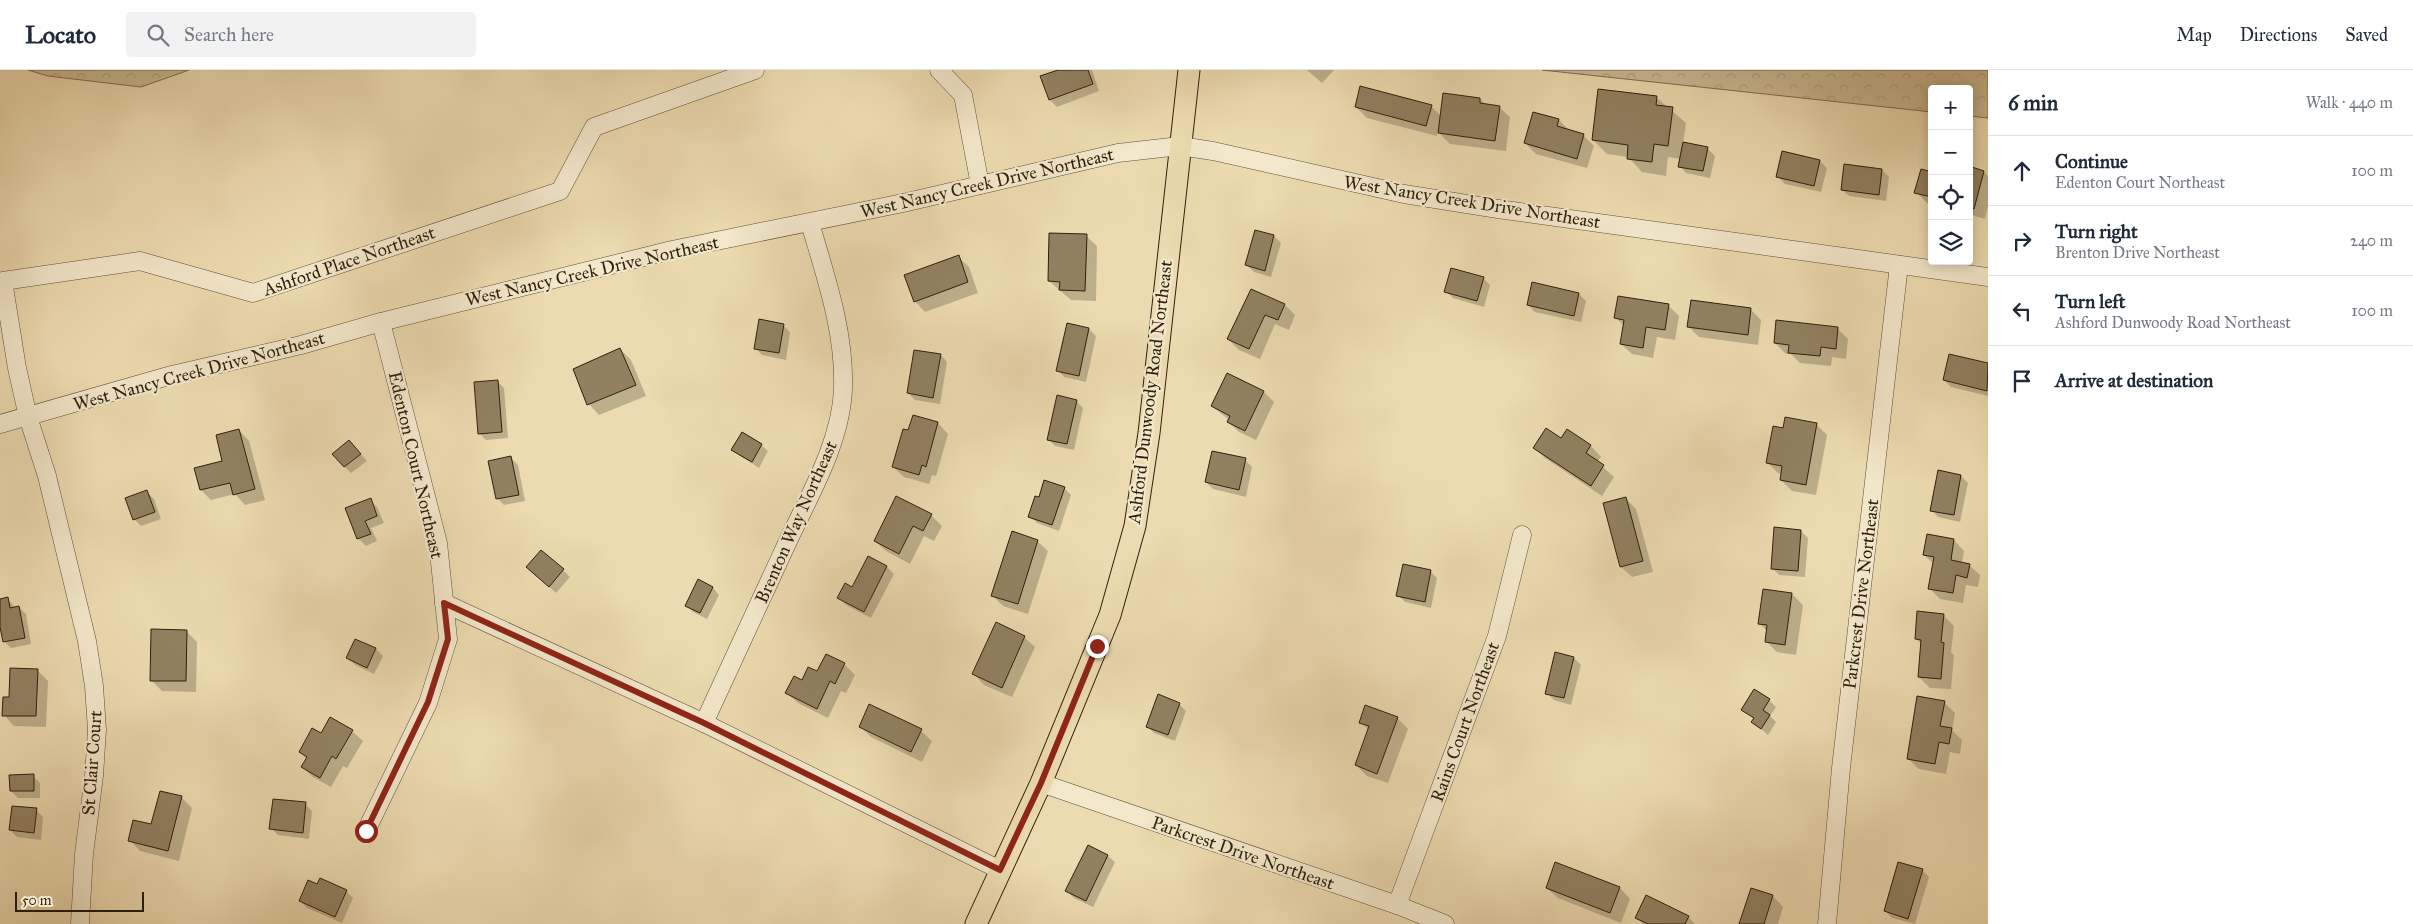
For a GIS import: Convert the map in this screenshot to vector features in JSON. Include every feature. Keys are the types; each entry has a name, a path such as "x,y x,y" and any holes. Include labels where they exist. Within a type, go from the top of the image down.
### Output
{"main road":[{"name":"Ashford Dunwoody Road Northeast","path":"976,924 1041,783 1110,615 1135,526 1149,433 1189,70"}],"street":[{"name":"Ashford Place Northeast","path":"28,416 17,368 3,281 140,261 253,293 560,191 594,127 755,70"},
{"path":"939,70 963,95 980,185"},
{"name":"West Nancy Creek Drive Northeast","path":"0,424 172,375 301,345 381,322 672,250 810,223 1118,153 1180,146 1213,151 1404,194 1988,276"},
{"name":"Brenton Way Northeast","path":"704,723 819,475 836,431 843,391 842,352 834,306 810,223"},
{"name":"Parkcrest Drive Northeast","path":"1827,924 1842,758 1899,265"},
{"name":"Edenton Court Northeast","path":"366,831 428,702 448,639 438,543 381,322"},
{"name":"St Clair Court","path":"28,416 47,476 87,641 94,686 97,730 94,776 84,854 80,924"},
{"name":"Rains Court Northeast","path":"1397,905 1497,636 1522,535"},
{"path":"444,603 704,723 1000,870"},
{"name":"Parkcrest Drive Northeast","path":"1041,783 1397,905 1445,924"}],"green space":[{"path":"28,70 189,70 141,87 48,76"},
{"path":"1542,70 1988,70 1988,118 1973,116 1973,85 1928,85 1928,112"}],"building":[{"path":"1058,70 1088,70 1093,84 1049,100 1040,76"},
{"path":"1360,86 1432,105 1426,126 1355,107"},
{"path":"1598,89 1657,96 1656,105 1673,107 1668,146 1654,144 1652,162 1627,159 1628,145 1592,140"},
{"path":"1443,93 1480,98 1480,103 1500,106 1495,141 1438,133"},
{"path":"1533,112 1559,119 1557,126 1584,134 1577,159 1524,143"},
{"path":"1683,142 1708,147 1703,171 1678,167"},
{"path":"1782,151 1820,160 1814,186 1776,177"},
{"path":"1844,164 1882,169 1879,195 1841,190"},
{"path":"1973,167 1984,171 1973,209"},
{"path":"1921,169 1928,171 1928,196 1914,193"},
{"path":"1255,230 1274,235 1265,271 1245,265"},
{"path":"1049,233 1087,234 1085,291 1059,290 1060,282 1048,281"},
{"path":"959,255 968,282 914,302 904,275"},
{"path":"1451,268 1484,277 1477,301 1444,292"},
{"path":"1532,282 1579,293 1574,316 1527,305"},
{"path":"1251,289 1285,304 1278,320 1265,315 1249,349 1227,339"},
{"path":"1618,296 1669,304 1665,330 1646,327 1643,348 1620,344 1624,320 1614,318"},
{"path":"1691,300 1751,308 1748,335 1687,327"},
{"path":"759,319 784,324 779,353 754,349"},
{"path":"1776,320 1838,327 1836,349 1821,347 1820,356 1788,353 1789,345 1774,343"},
{"path":"1067,323 1089,328 1079,376 1056,371"},
{"path":"620,348 636,385 587,405 573,369"},
{"path":"914,350 941,354 933,398 907,393"},
{"path":"1949,354 1988,363 1987,391 1943,380"},
{"path":"1227,373 1264,391 1245,431 1227,422 1230,416 1211,406"},
{"path":"498,380 502,432 478,434 474,382"},
{"path":"1057,395 1077,400 1067,444 1047,440"},
{"path":"913,415 938,422 926,467 922,465 919,475 892,467 903,429 908,430"},
{"path":"1785,417 1817,423 1806,485 1780,480 1782,466 1766,463 1773,426 1783,428"},
{"path":"1546,428 1561,438 1567,429 1591,445 1586,453 1604,465 1591,486 1533,448"},
{"path":"239,429 255,489 233,495 230,483 200,490 194,468 222,461 216,435"},
{"path":"742,432 762,444 752,462 731,450"},
{"path":"349,440 361,454 344,467 332,454"},
{"path":"1212,451 1246,458 1239,490 1205,482"},
{"path":"511,456 519,495 496,499 488,461"},
{"path":"1938,470 1961,475 1954,515 1930,511"},
{"path":"1044,480 1065,487 1052,525 1028,517 1035,496 1039,497"},
{"path":"147,490 155,512 133,520 125,498"},
{"path":"896,496 932,514 923,531 913,526 899,554 874,541"},
{"path":"1626,497 1643,561 1620,567 1603,503"},
{"path":"371,498 377,516 365,521 371,534 357,539 345,508"},
{"path":"1774,527 1801,530 1798,571 1771,569"},
{"path":"1012,531 1038,540 1018,604 991,596"},
{"path":"1927,534 1954,539 1951,560 1970,564 1967,578 1956,575 1953,593 1928,589 1934,557 1923,555"},
{"path":"541,550 564,569 549,587 526,567"},
{"path":"868,556 887,566 864,612 837,598 845,583 852,587"},
{"path":"1403,564 1431,570 1425,602 1396,596"},
{"path":"698,579 713,587 700,613 685,606"},
{"path":"1763,589 1792,593 1785,645 1765,642 1767,625 1758,624"},
{"path":"8,597 10,608 19,606 25,638 3,642 0,627 0,599"},
{"path":"1917,611 1944,614 1941,642 1944,643 1941,679 1918,677 1921,640 1915,639"},
{"path":"996,622 1025,636 1002,688 972,674"},
{"path":"151,629 187,630 186,681 150,681"},
{"path":"355,639 376,648 367,668 346,658"},
{"path":"1555,652 1574,657 1564,698 1545,694"},
{"path":"826,654 845,663 835,684 830,681 817,709 785,693 794,676 802,680 808,667 817,671"},
{"path":"10,668 38,669 36,716 2,716 3,697 9,697"},
{"path":"1754,689 1770,699 1763,710 1770,715 1761,729 1751,722 1754,718 1741,710"},
{"path":"1158,694 1180,703 1168,735 1146,727"},
{"path":"1917,696 1945,701 1940,726 1952,728 1949,744 1939,742 1935,764 1907,759"},
{"path":"869,704 922,729 911,752 859,727"},
{"path":"1365,705 1398,717 1377,774 1355,765 1369,726 1359,723"},
{"path":"330,717 353,730 336,759 332,756 320,778 301,767 307,757 299,752 312,728 321,733"},
{"path":"34,774 34,791 10,791 9,775"},
{"path":"160,791 182,796 168,851 128,841 133,820 151,824"},
{"path":"273,799 306,802 303,833 269,829"},
{"path":"12,806 37,808 34,833 9,830"},
{"path":"1088,845 1108,855 1086,901 1065,891"},
{"path":"1555,862 1620,887 1610,913 1546,888"},
{"path":"1898,862 1923,869 1908,919 1884,911"},
{"path":"320,878 347,890 335,917 299,901 308,880 317,884"},
{"path":"1751,888 1773,895 1764,924 1739,924"},
{"path":"1646,895 1689,916 1685,924 1648,924 1635,918"}],"route":[{"path":"366,831 400,765 428,702 448,639 444,603 704,723 1000,870 1041,783 1097,646"}]}
